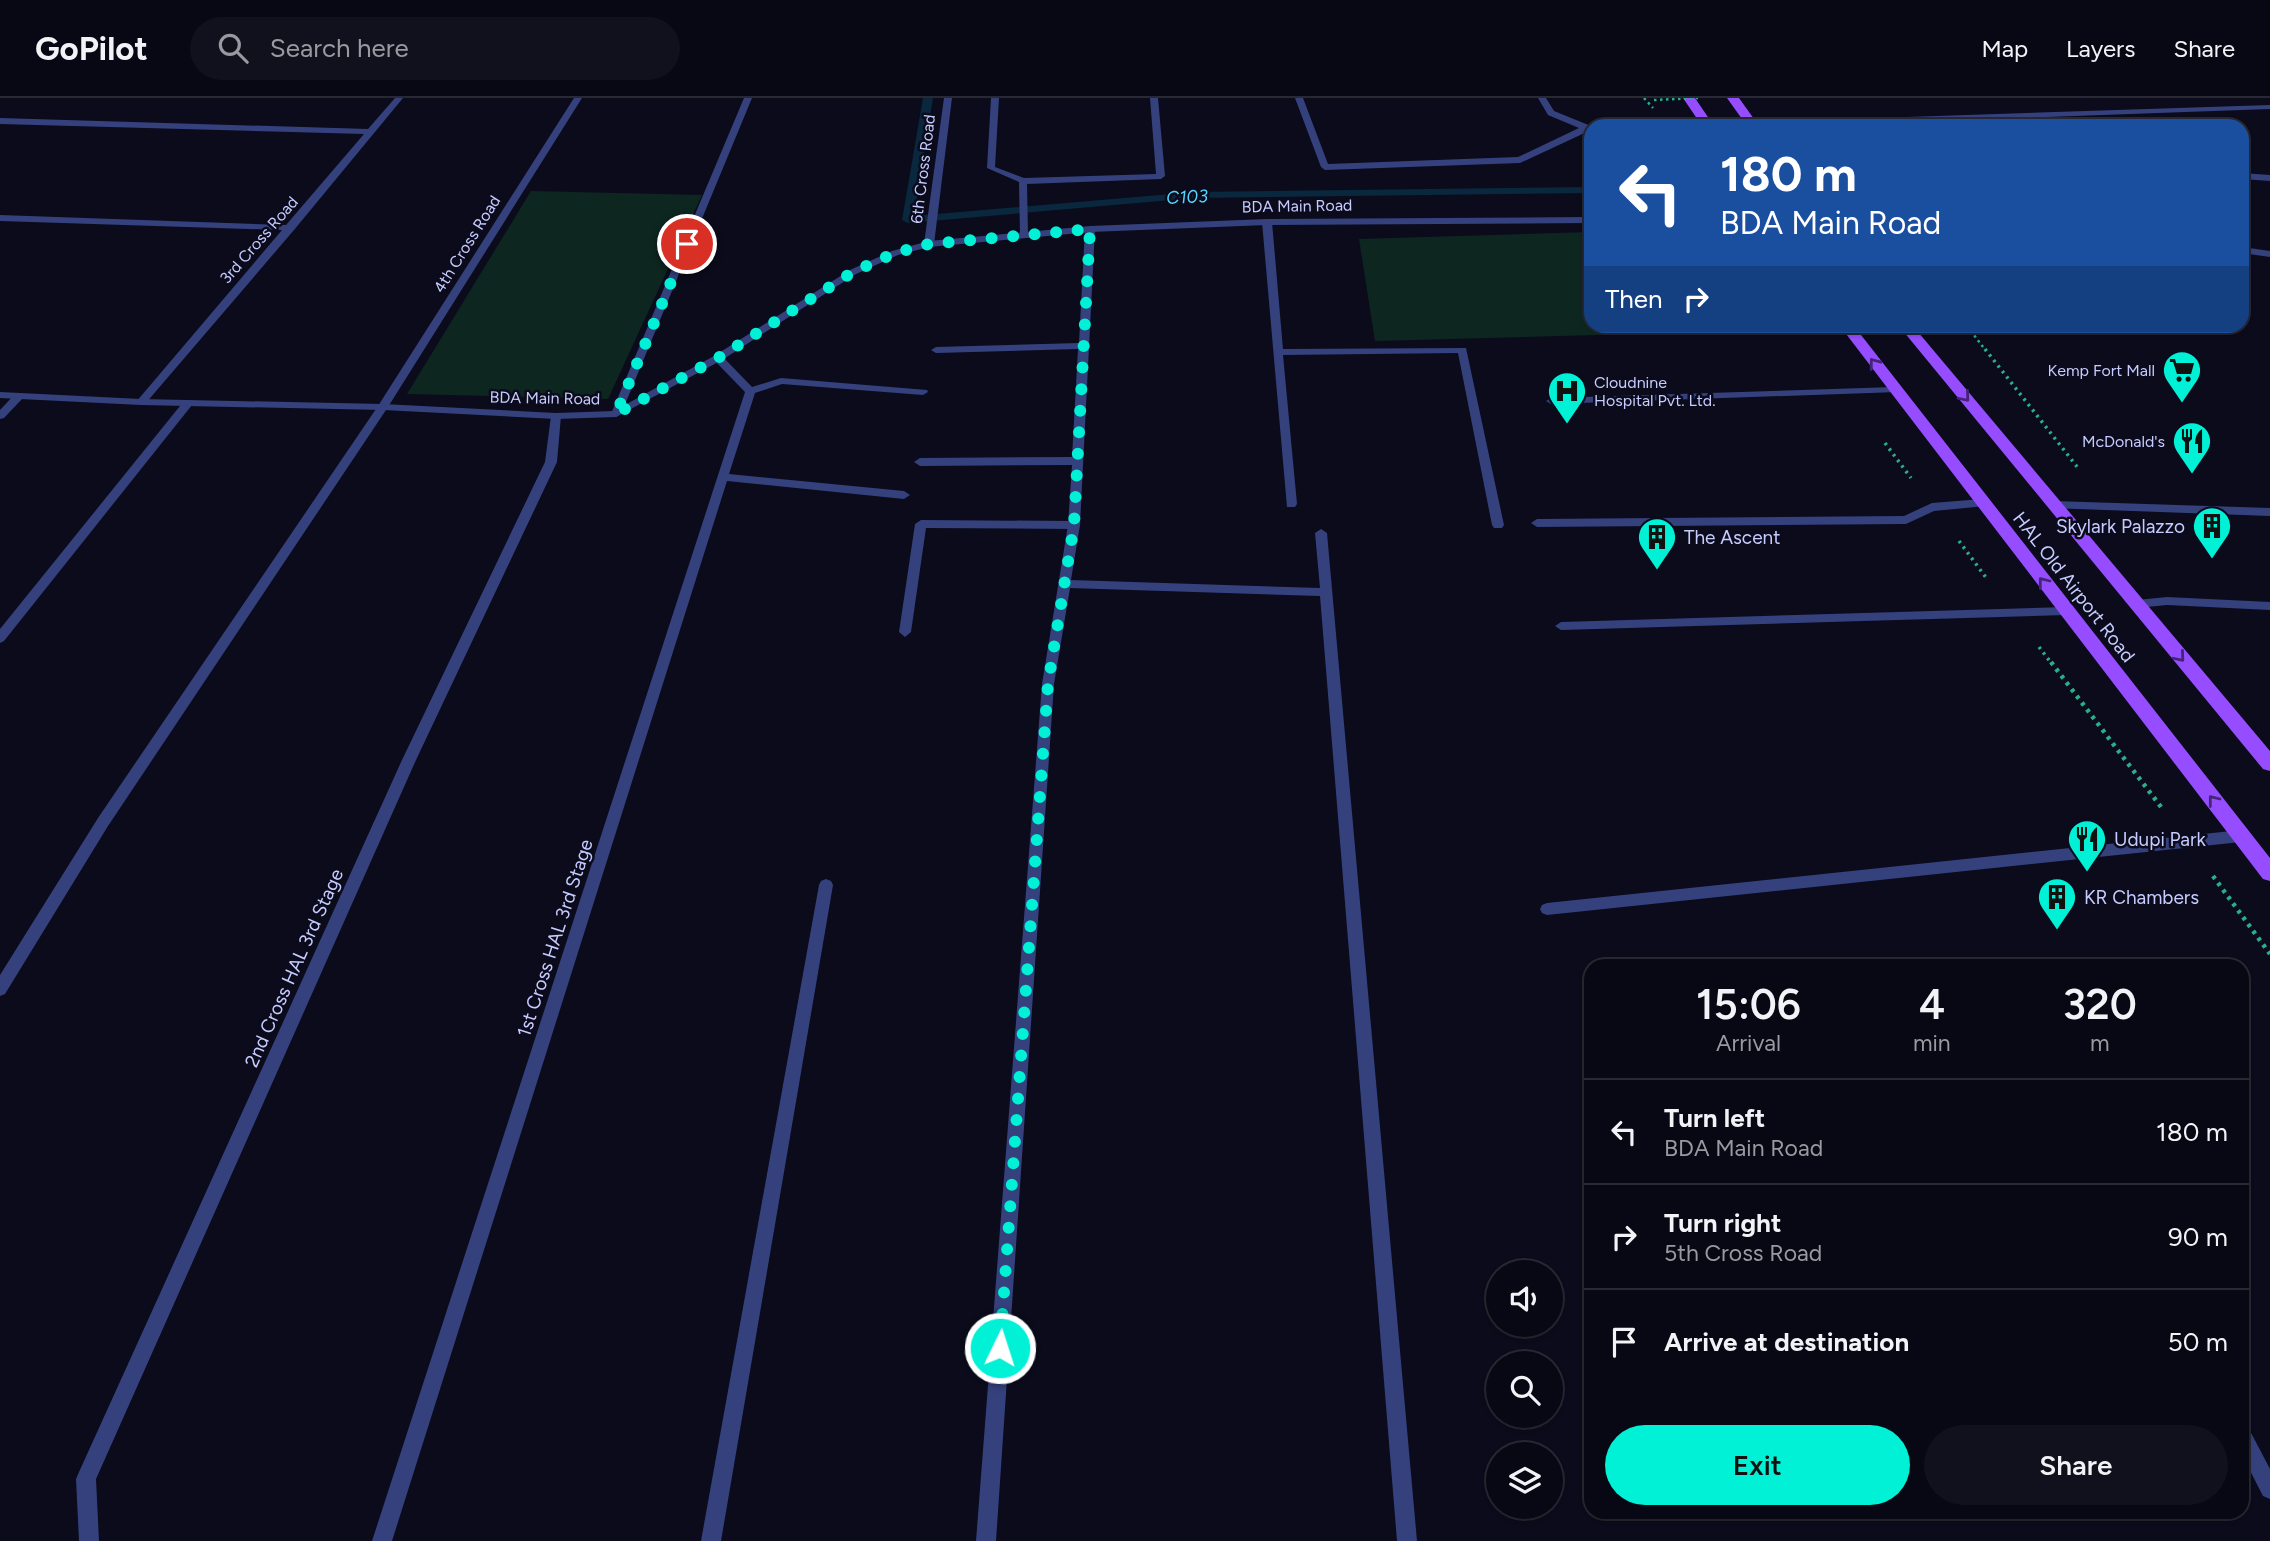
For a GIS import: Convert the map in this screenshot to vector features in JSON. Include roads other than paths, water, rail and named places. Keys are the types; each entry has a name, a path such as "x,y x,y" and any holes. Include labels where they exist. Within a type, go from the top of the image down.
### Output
{"main road":[{"path":"1689,98 1702,119"},
{"path":"1733,98 1748,119"},
{"name":"HAL Old Airport Road","path":"1851,333 2270,873"},
{"name":"HAL Old Airport Road","path":"1912,333 2270,764"}],"street":[{"name":"3rd Cross Road","path":"141,402 399,98"},
{"name":"4th Cross Road","path":"0,989 103,822 383,407 578,98"},
{"path":"616,414 748,98"},
{"name":"6th Cross Road","path":"929,244 948,98"},
{"path":"995,98 991,168 1023,181 1161,176 1154,98"},
{"path":"1299,98 1325,167 1520,160 1584,130"},
{"path":"1542,98 1551,113 1584,126"},
{"path":"1943,119 2270,107"},
{"path":"0,121 372,132"},
{"path":"2249,176 2270,178"},
{"path":"1023,181 1023,234"},
{"path":"0,218 291,228"},
{"name":"BDA Main Road","path":"0,395 141,402 383,407 556,416 616,414 718,358 853,272 895,253 929,244 1090,229 1267,222 1584,220"},
{"path":"1267,222 1292,504"},
{"path":"986,1541 1048,684 1074,525 1090,229"},
{"path":"2249,251 2270,254"},
{"path":"936,350 1083,346"},
{"path":"1278,352 1462,350 1498,525"},
{"path":"718,358 750,391 781,382 923,392"},
{"path":"1551,401 1894,390"},
{"name":"1st Cross HAL 3rd Stage","path":"382,1541 750,391"},
{"path":"0,416 18,397"},
{"path":"0,638 188,402"},
{"name":"2nd Cross HAL 3rd Stage","path":"89,1541 86,1479 409,760 551,462 556,416"},
{"path":"920,462 1077,461"},
{"path":"723,477 904,495"},
{"path":"1536,523 1906,520 1932,507 1983,503"},
{"path":"2054,505 2270,512"},
{"path":"905,632 921,524 1074,525"},
{"path":"1321,533 1407,1541"},
{"path":"1064,584 1326,592"},
{"path":"2137,604 2167,601 2270,606"},
{"path":"1561,626 2015,615 2066,611"},
{"path":"1547,909 2241,836"},
{"path":"711,1541 825,885"},
{"path":"2249,1449 2270,1489"}],"waterway":[{"name":"C103","path":"928,98 908,220 1195,195 1584,190"}],"place":[{"name":"Kemp Fort Mall","path":"2182,404"},
{"name":"Cloudnine Hospital Pvt. Ltd.","path":"1567,425"},
{"name":"McDonald's","path":"2192,475"},
{"name":"Skylark Palazzo","path":"2212,560"},
{"name":"The Ascent","path":"1657,571"},
{"name":"Udupi Park","path":"2087,873"},
{"name":"KR Chambers","path":"2057,931"}]}
